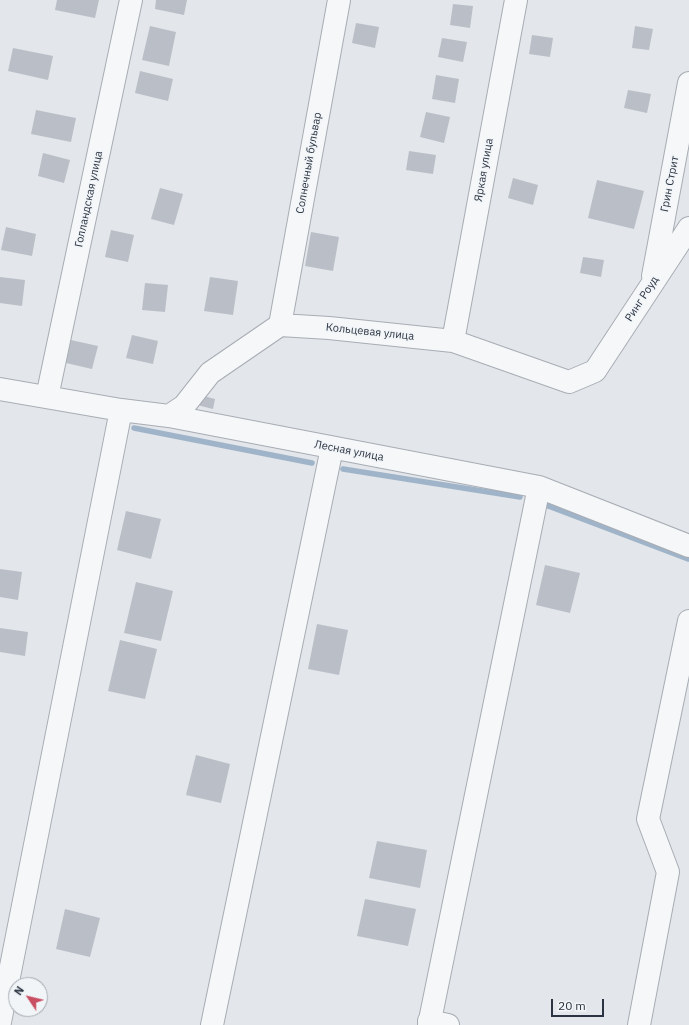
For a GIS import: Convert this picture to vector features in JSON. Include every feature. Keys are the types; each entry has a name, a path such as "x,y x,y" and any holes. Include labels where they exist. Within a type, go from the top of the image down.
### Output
{"street":[{"name":"Голландская улица","path":"47,397 131,0"},
{"name":"Солнечный бульвар","path":"280,325 339,0"},
{"name":"Яркая улица","path":"453,341 516,0"},
{"name":"Грин Стрит","path":"651,285 689,83"},
{"name":"Ринг Роуд","path":"595,371 689,228"},
{"name":"Кольцевая улица","path":"280,325 329,328 453,341 569,382 595,371"},
{"path":"169,416 184,406 210,373 280,325"},
{"name":"Лесная улица","path":"0,389 121,410 169,416 539,487 689,546"},
{"path":"0,1022 121,410"},
{"path":"212,1025 332,448"},
{"path":"435,1024 539,487"},
{"path":"639,1025 668,872 648,819 689,621"}],"building":[{"path":"57,0 99,0 95,18 55,10"},
{"path":"156,0 187,0 184,15 155,9"},
{"path":"453,4 473,6 470,28 450,25"},
{"path":"356,23 379,27 375,48 352,43"},
{"path":"150,26 176,32 169,66 142,60"},
{"path":"635,26 653,29 649,50 632,48"},
{"path":"532,35 553,38 550,57 529,54"},
{"path":"442,38 467,42 463,62 438,57"},
{"path":"13,48 53,56 48,80 8,71"},
{"path":"140,71 173,79 168,101 135,93"},
{"path":"436,75 459,79 455,103 432,99"},
{"path":"628,90 651,94 647,113 624,108"},
{"path":"36,110 76,118 71,142 31,134"},
{"path":"426,112 450,117 444,143 420,137"},
{"path":"409,151 436,155 433,174 406,170"},
{"path":"43,153 70,160 64,183 38,176"},
{"path":"513,178 538,185 533,205 508,198"},
{"path":"597,180 644,191 634,229 588,218"},
{"path":"160,188 183,194 174,225 151,219"},
{"path":"6,227 36,234 32,256 1,250"},
{"path":"111,230 134,235 128,262 105,257"},
{"path":"311,232 339,237 333,271 305,266"},
{"path":"583,257 604,260 601,277 580,273"},
{"path":"0,277 25,280 22,306 0,303"},
{"path":"210,277 238,281 233,315 204,311"},
{"path":"145,283 168,285 165,312 142,310"},
{"path":"132,335 158,341 153,364 126,358"},
{"path":"71,340 98,346 92,369 66,363"},
{"path":"200,395 215,399 213,409 197,405"},
{"path":"126,511 161,519 151,559 117,550"},
{"path":"545,565 580,573 570,613 536,605"},
{"path":"0,569 22,572 18,600 0,597"},
{"path":"136,582 173,591 161,641 124,633"},
{"path":"317,624 348,630 339,675 308,669"},
{"path":"0,628 28,632 25,656 0,652"},
{"path":"120,640 157,649 145,699 108,691"},
{"path":"196,755 230,764 221,803 186,795"},
{"path":"377,841 427,850 420,888 369,878"},
{"path":"365,899 416,909 408,946 357,936"},
{"path":"65,909 100,918 90,957 56,949"}],"waterway":[{"path":"134,428 312,463"},
{"path":"343,469 520,497"},
{"path":"543,504 688,559"}]}
